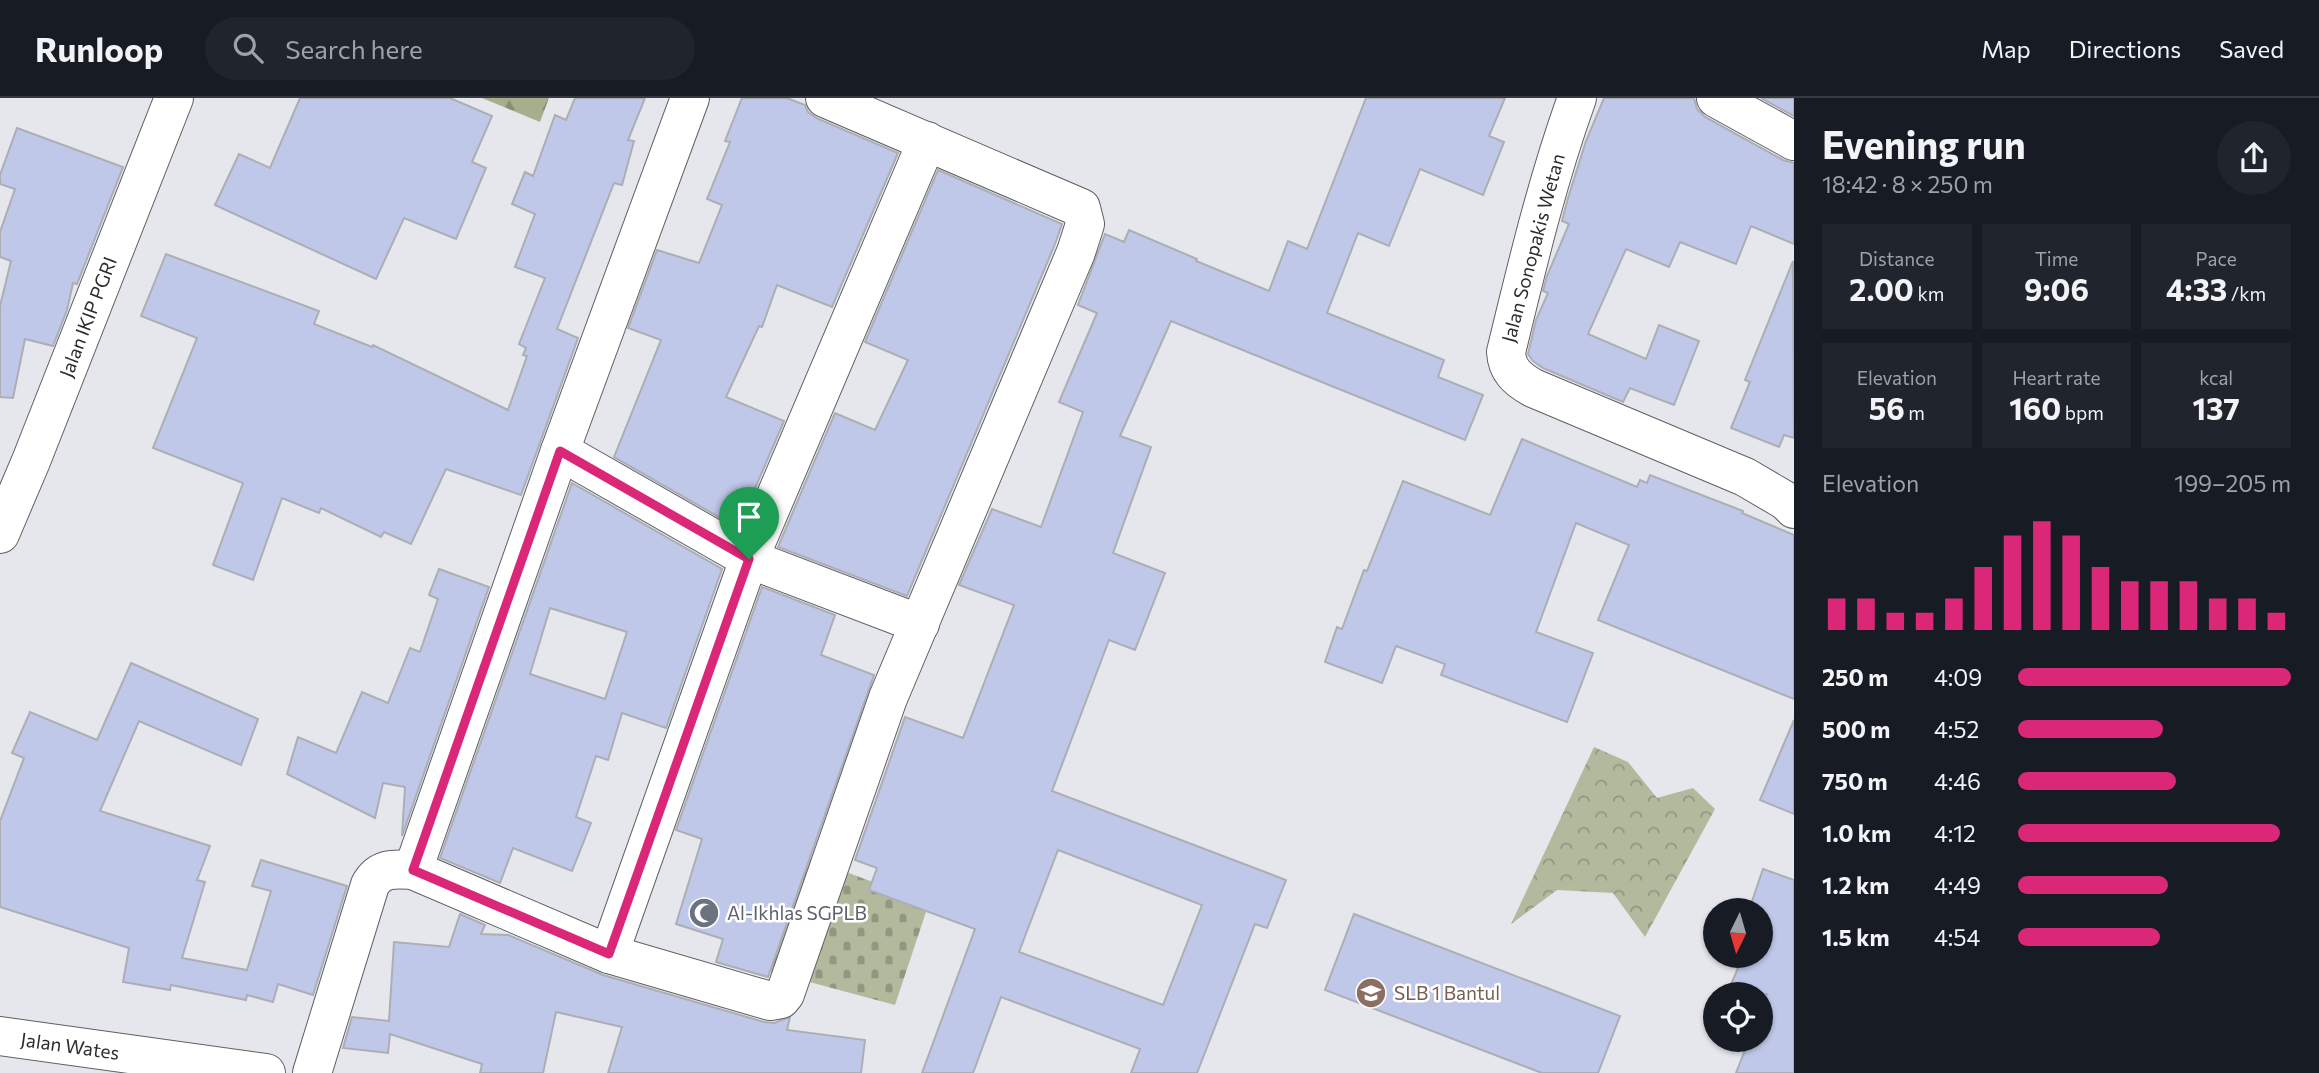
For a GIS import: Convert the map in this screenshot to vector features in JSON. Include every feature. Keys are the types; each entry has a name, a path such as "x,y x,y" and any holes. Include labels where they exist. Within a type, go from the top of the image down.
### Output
{"street":[{"name":"Jalan IKIP PGRI","path":"0,534 32,461 174,98"},
{"path":"413,870 560,451 690,98"},
{"path":"312,1073 370,885 381,872 390,869 413,870 609,954 771,1001 781,999 785,994 888,698 1083,234 1085,223 1081,208 825,98"},
{"name":"Jalan Sonopakis Wetan","path":"1577,98 1560,144 1506,352 1507,363 1512,372 1533,388 1745,477 1786,501 1794,509"},
{"path":"1716,98 1794,141"},
{"path":"609,954 749,559 927,141"},
{"path":"560,451 749,559 920,624"},
{"name":"Jalan Wates","path":"0,1036 266,1073"}],"green space":[{"path":"482,98 549,98 540,122"},
{"path":"1594,747 1628,762 1657,798 1693,788 1715,809 1645,937 1613,893 1557,890 1511,924"},
{"path":"798,854 929,903 895,1005 757,968"}],"building":[{"path":"300,98 450,98 492,116 472,162 486,168 456,239 404,218 376,279 215,205 239,154 270,168"},
{"path":"575,98 645,98 628,140 634,141 622,185 614,183 557,329 578,338 521,495 446,469 411,544 384,532 381,537 321,508 319,513 282,498 253,580 213,565 243,483 153,448 197,338 141,316 166,254 319,311 314,324 372,347 373,345 508,410 527,356 523,355 526,348 519,344 545,278 515,267 535,214 512,204 525,172 533,176 555,115 566,120"},
{"path":"742,98 787,98 805,105 808,112 816,118 898,153 832,307 777,285 762,327 759,326 726,397 784,421 738,528 614,457 661,340 628,328 657,250 699,263 722,205 707,199 730,142 725,141"},
{"path":"1366,98 1505,98 1489,136 1504,142 1483,195 1420,169 1389,246 1358,233 1327,313 1444,360 1438,377 1483,395 1465,440 1171,321 1120,436 1151,447 1113,553 1165,573 1135,650 1109,640 1052,791 1286,880 1267,928 1255,924 1197,1073 1131,1073 1140,1049 1001,997 973,1073 922,1073 975,929 869,890 877,868 855,860 905,717 963,738 1014,605 959,585 992,509 1041,527 1083,412 1059,402 1097,313 1078,305 1105,234 1124,242 1129,230 1269,291 1288,241 1307,249","holes":["1058,850 1202,905 1163,1005 1019,952"]},
{"path":"1604,98 1694,98 1697,109 1705,117 1783,160 1794,163 1794,244 1751,226 1736,264 1680,242 1669,267 1626,249 1588,334 1646,359 1659,325 1699,341 1674,405 1630,388 1623,402 1543,368 1528,354 1536,320 1548,293 1543,291 1547,276 1569,224 1562,221 1568,198 1586,141"},
{"path":"1761,98 1794,98 1794,116"},
{"path":"17,128 123,167 77,284 73,283 67,310 53,346 25,339 13,398 0,397 0,306 11,261 0,257 0,232 15,189 0,184 0,175"},
{"path":"938,170 1062,224 907,596 778,547 835,413 875,430 908,360 865,342"},
{"path":"1793,261 1794,438 1784,435 1779,447 1731,428 1750,382 1745,380"},
{"path":"1522,439 1637,487 1640,480 1647,483 1650,475 1743,511 1742,513 1794,535 1794,699 1598,620 1629,545 1576,523 1536,632 1593,653 1567,722 1441,675 1445,664 1396,646 1382,683 1325,662 1337,627 1342,629 1364,570 1367,571 1403,481 1490,515"},
{"path":"572,483 722,569 666,728 622,713 608,760 596,756 576,817 591,823 572,871 513,848 500,883 440,858","holes":["550,608 627,632 605,699 530,674"]},
{"path":"439,569 489,587 402,836 405,787 383,783 375,818 287,774 298,737 336,753 362,692 388,703 410,648 420,652 438,599 429,595"},
{"path":"762,587 835,615 821,655 874,675 768,977 716,962 723,939 676,924 702,839 676,830"},
{"path":"131,663 258,719 241,765 139,721 100,811 210,846 197,880 205,882 182,958 247,970 271,891 252,886 261,860 347,886 313,995 278,984 273,1002 247,995 246,1000 171,985 170,990 123,982 129,948 0,907 0,821 24,758 12,753 30,712 97,740"},
{"path":"1794,720 1794,814 1760,800"},
{"path":"1763,869 1794,880 1794,1073 1736,1073 1744,1052 1773,1052 1773,982 1732,982 1738,968 1773,968 1773,898 1753,898"},
{"path":"460,914 485,925 481,934 508,935 603,975 764,1022 774,1023 790,1017 787,1030 865,1040 861,1073 608,1073 622,1027 556,1012 543,1073 480,1073 482,1064 390,1034 388,1053 343,1048 352,1017 389,1021 394,942 449,947"},
{"path":"1354,914 1620,1016 1598,1073 1542,1073 1325,990"}],"place":[{"name":"Al-Ikhlas SGPLB","path":"704,913"},
{"name":"SLB 1 Bantul","path":"1371,993"}],"route":[{"path":"560,451 749,559 609,954 413,870 560,451"}]}
